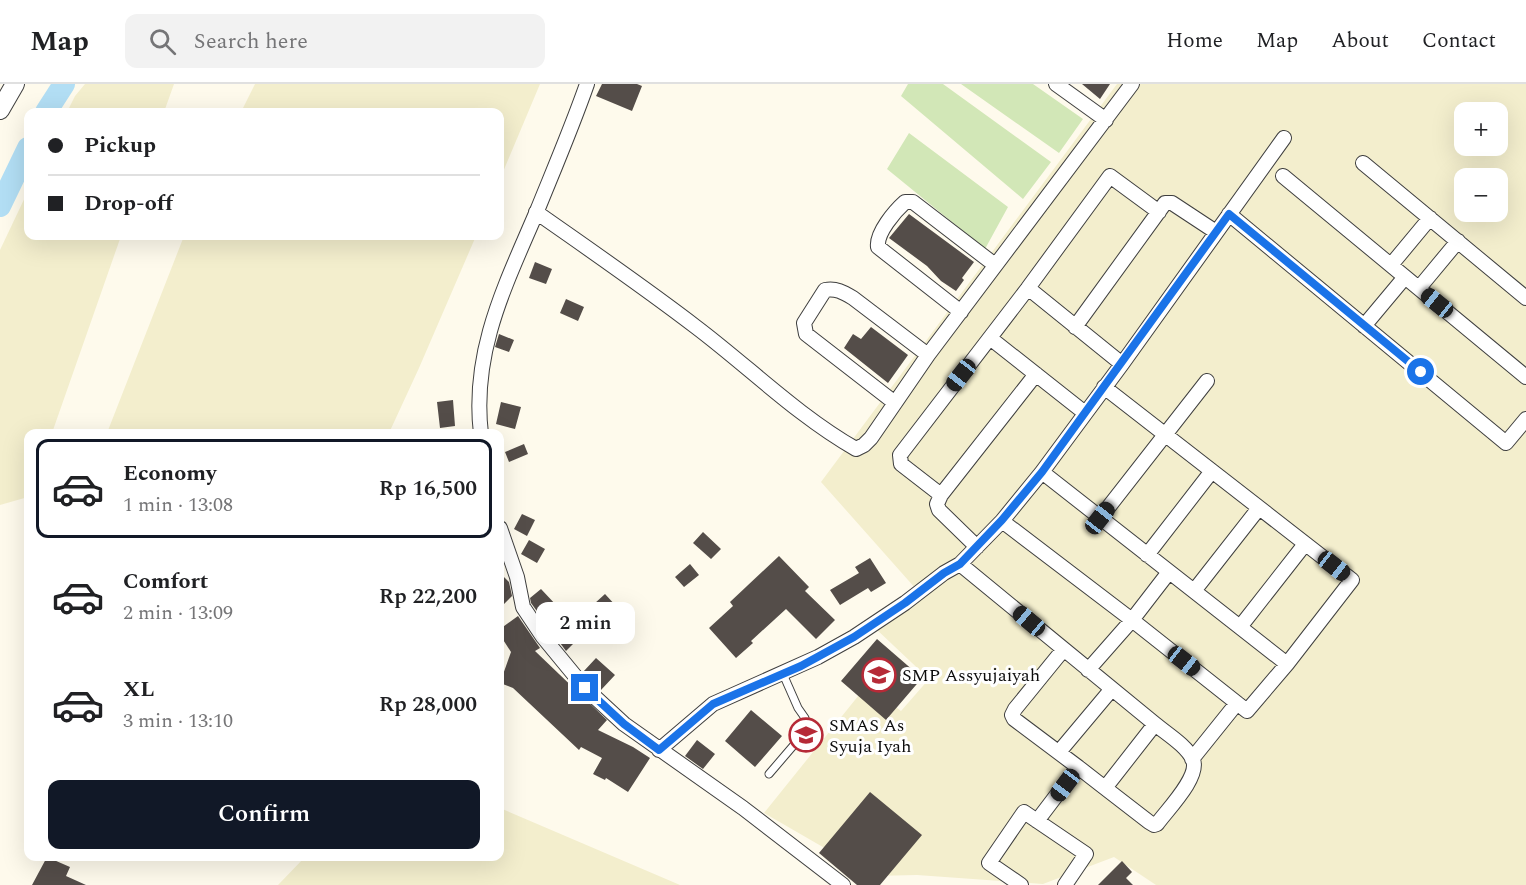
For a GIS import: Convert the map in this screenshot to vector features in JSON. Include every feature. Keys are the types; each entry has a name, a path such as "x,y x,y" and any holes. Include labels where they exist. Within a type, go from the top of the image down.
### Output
{"street":[{"path":"0,110 15,84"},
{"path":"481,429 483,358 490,330 505,283 588,84"},
{"path":"1056,84 1106,120"},
{"path":"536,212 695,325 780,395 855,449 864,445 871,438 928,355 1132,84"},
{"path":"659,750 713,704 783,674 854,637 960,564 1002,520 1042,472 1284,138"},
{"path":"1363,163 1526,298"},
{"path":"941,495 901,464 900,455 1028,288 1110,176 1159,212"},
{"path":"1283,176 1526,376"},
{"path":"961,312 878,247 881,234 898,208 905,202 913,202 995,265"},
{"path":"1075,327 1165,203 1172,203 1216,232"},
{"path":"1229,214 1506,443 1526,419"},
{"path":"1391,265 1430,219"},
{"path":"1419,288 1458,241"},
{"path":"1364,326 1405,277"},
{"path":"1028,288 1122,364"},
{"path":"895,403 806,334 804,322 825,290 841,291 853,298 928,355"},
{"path":"990,338 1085,413"},
{"path":"977,546 939,510 941,495 1036,374"},
{"path":"1100,518 1207,381"},
{"path":"1002,520 1247,711 1287,664 1352,580 1104,387"},
{"path":"1147,555 1212,471"},
{"path":"1042,472 1287,664"},
{"path":"1194,591 1259,508"},
{"path":"504,540 517,577 523,607 543,637 585,688 624,724 742,808 843,885"},
{"path":"1240,627 1305,544"},
{"path":"960,564 1186,751 1192,759 1194,768 1192,777 1157,824 1149,822 1014,719 1012,715 1015,709 1063,650"},
{"path":"1088,670 1132,620 1169,572"},
{"path":"1059,752 1112,690"},
{"path":"1192,759 1237,703"},
{"path":"1104,788 1155,724"},
{"path":"1037,822 1078,767"},
{"path":"1021,885 989,863 1024,812 1086,854 1065,885"}],"lane":[{"path":"769,774 805,732 805,718 783,674"}],"shaded area":[{"path":"85,84 174,84 165,108 69,108"},
{"path":"255,84 540,84 504,170 504,108 243,108"},
{"path":"1117,84 1526,84 1526,885 1156,885 1114,857 1043,884 917,875 873,876 764,813 867,685 901,711 929,679 875,628 916,589 821,482"},
{"path":"24,199 24,240 120,240 53,429 24,429 24,498 0,505 0,250"},
{"path":"182,240 474,240 391,429 109,429"},
{"path":"504,810 680,885 278,885 301,861 504,861"}],"green space":[{"path":"908,84 943,84 1051,162 1023,199 901,96"},
{"path":"961,84 1033,84 1083,119 1059,153"},
{"path":"909,133 1008,207 985,249 887,169"}],"building":[{"path":"602,84 642,86 632,111 596,96"},
{"path":"1082,84 1110,84 1100,99"},
{"path":"909,214 974,262 956,291 889,238"},
{"path":"535,262 552,269 546,284 529,278"},
{"path":"566,299 584,307 578,321 560,313"},
{"path":"871,327 908,355 888,383 844,348 853,334 861,339"},
{"path":"499,334 514,340 509,352 495,347"},
{"path":"453,400 455,426 440,428 437,402"},
{"path":"501,402 521,407 515,429 496,424"},
{"path":"524,444 528,454 509,462 505,452"},
{"path":"522,514 535,520 527,536 514,529"},
{"path":"703,532 721,549 711,559 693,543"},
{"path":"529,540 545,549 537,563 521,554"},
{"path":"779,556 809,587 805,591 835,620 816,639 786,609 736,658 709,628 733,606 730,602"},
{"path":"870,558 886,583 871,592 868,588 840,605 830,590 859,573 855,567"},
{"path":"690,564 699,575 684,587 675,577"},
{"path":"504,577 509,582 512,596 504,604"},
{"path":"541,589 573,623 605,594 617,607 593,629 591,626 566,651 531,603 530,598"},
{"path":"518,616 540,648 535,651 607,720 598,730 650,758 628,792 606,778 605,780 593,774 602,758 581,747 579,750 513,688 504,685 504,672 511,652 504,641 504,626"},
{"path":"877,639 922,678 886,720 841,681"},
{"path":"596,658 615,675 601,690 583,672"},
{"path":"751,710 782,736 755,767 725,741"},
{"path":"697,740 715,754 703,769 685,756"},
{"path":"870,792 922,835 880,885 857,885 819,853"},
{"path":"45,861 56,861 70,867 66,876 86,885 32,885"},
{"path":"1122,861 1132,872 1126,878 1133,885 1098,885"}],"waterway":[{"path":"49,108 64,84"},
{"path":"0,206 24,156"}],"place":[{"name":"SMP Assyujaiyah","path":"879,675"},
{"name":"SMAS As Syuja Iyah","path":"806,735"}],"route":[{"path":"585,688 624,724 659,750 713,704 801,666 854,637 960,564 1002,520 1042,472 1229,214 1421,372"}]}
